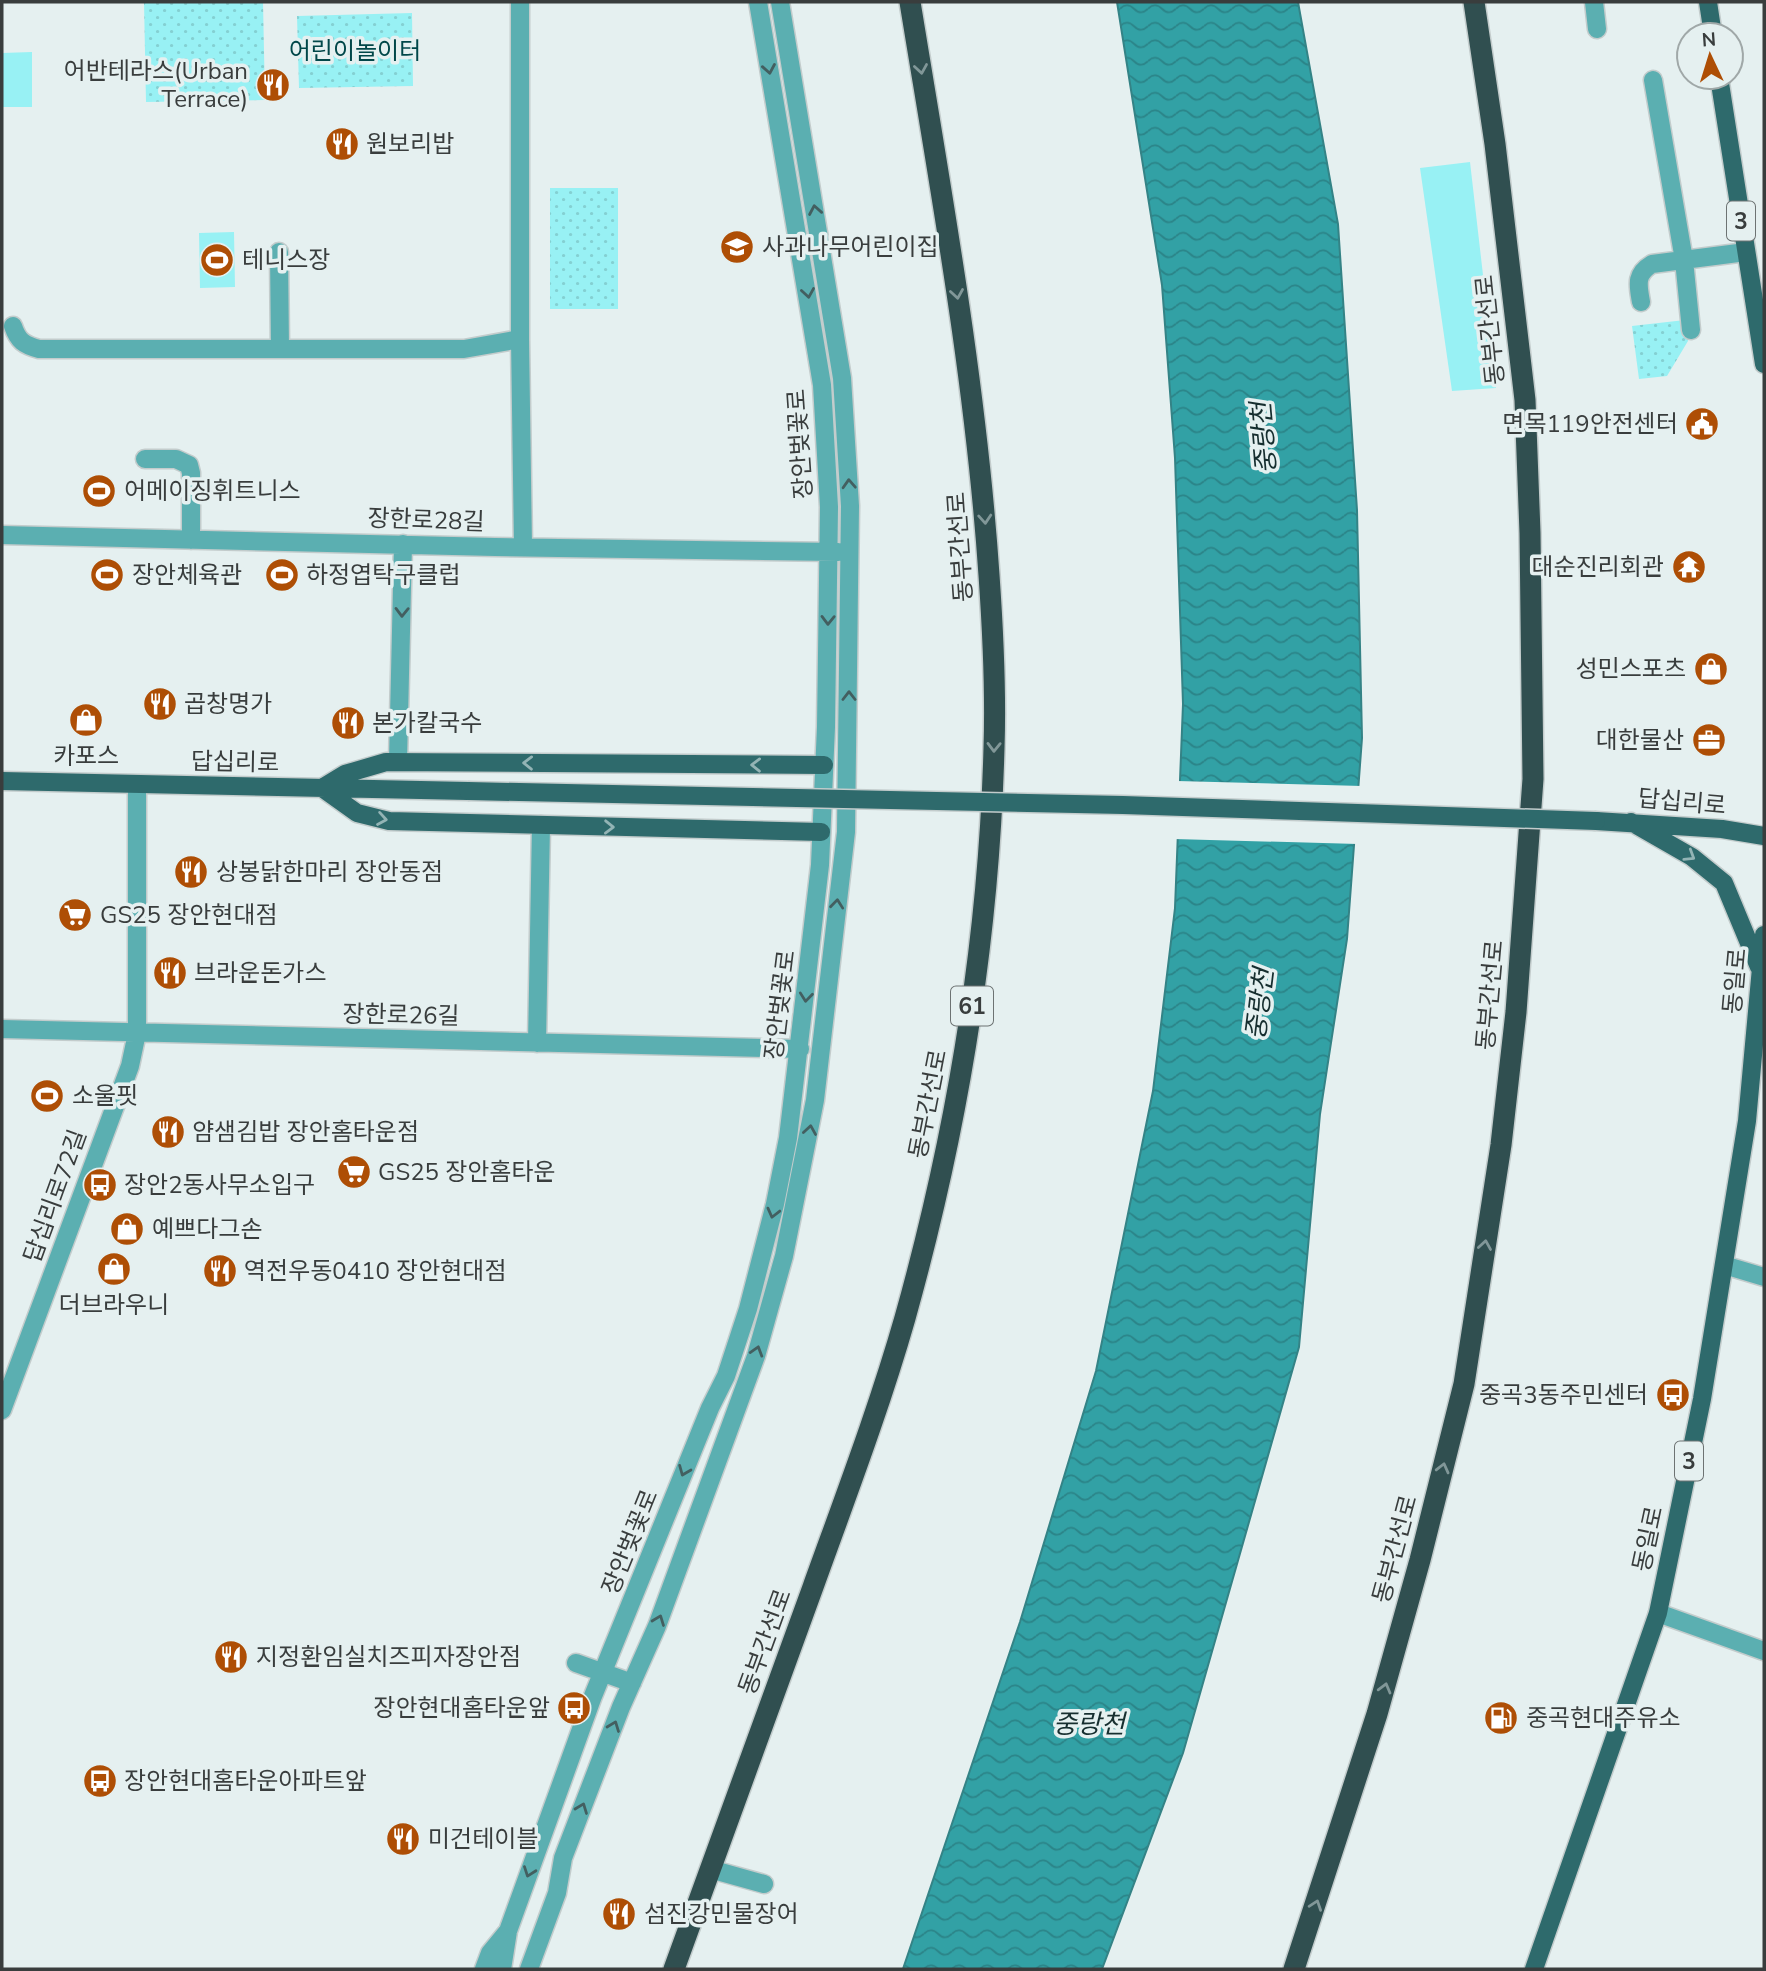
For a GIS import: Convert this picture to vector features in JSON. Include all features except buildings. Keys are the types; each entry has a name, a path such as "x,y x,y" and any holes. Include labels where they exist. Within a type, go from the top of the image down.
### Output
{"highway":[{"name":"동부간선로","path":"674,1969 857,1464 904,1321 935,1200 964,1065 978,963 989,855 995,744 993,639 984,503 958,300 910,2"},
{"name":"동부간선로","path":"1294,1969 1377,1714 1420,1560 1464,1384 1501,1145 1517,999 1532,779 1529,507 1523,386 1495,144 1475,2"}],"main road":[{"path":"1708,2 1711,21"},
{"name":"3","path":"1721,91 1764,364"},
{"path":"821,832 389,821 357,813 322,788 360,768 398,761 824,765"},
{"name":"답십리로","path":"2,782 1123,805 1631,822 1722,829 1764,836"},
{"path":"1631,822 1692,857 1724,883 1761,971"},
{"name":"동일로","path":"1534,1969 1658,1613 1702,1399 1747,1121 1764,935"}],"street":[{"path":"520,2 523,547"},
{"name":"장안벚꽃로","path":"502,1969 508,1931 603,1673 710,1408 726,1376 748,1310 775,1204 788,1138 800,1049 820,865 829,552 827,443 822,385 758,2"},
{"name":"장안벚꽃로","path":"529,1969 557,1893 563,1858 657,1626 756,1356 784,1256 815,1100 846,832 850,506 842,378 780,2"},
{"path":"1594,2 1597,29"},
{"path":"1653,80 1684,260 1691,330"},
{"path":"1641,302 1641,271 1652,264 1746,252"},
{"path":"279,253 280,349"},
{"path":"13,326 17,339 39,349 464,349 520,340"},
{"path":"145,459 176,459 189,466 191,540"},
{"name":"장한로28길","path":"2,535 850,552"},
{"path":"398,761 403,544"},
{"name":"답십리로72길","path":"2,1410 130,1066 137,1033 137,785"},
{"path":"537,1042 541,825"},
{"name":"장한로26길","path":"2,1029 800,1049"},
{"path":"1724,1265 1764,1277"},
{"path":"1658,1613 1764,1651"},
{"path":"576,1663 632,1683"},
{"path":"710,1869 764,1884"},
{"path":"484,1969 490,1953 508,1931"}],"green space":[{"path":"144,2 263,2 265,100 146,102"},
{"name":"어린이놀이터","path":"412,13 413,86 299,88 297,16"},
{"path":"32,52 32,107 2,107 2,53"},
{"path":"1470,162 1496,388 1452,391 1420,168"},
{"path":"550,188 618,188 618,309 550,309"},
{"name":"테니스장","path":"234,232 235,287 200,288 199,233"},
{"path":"1685,320 1688,341 1667,376 1639,379 1632,326"}],"water":[{"name":"중랑천","path":"1117,2 1298,2 1338,224 1357,510 1362,738 1347,939 1320,1114 1299,1347 1183,1753 1102,1969 903,1969 1020,1622 1096,1371 1153,1091 1175,908 1183,704 1175,458 1162,285"}],"pier":[{"path":"1177,781 1362,786 1358,844 1174,839"}],"place":[{"name":"어반테라스(Urban Terrace)","path":"273,85"},
{"name":"원보리밥","path":"342,144"},
{"name":"사과나무어린이집","path":"737,247"},
{"name":"테니스장","path":"217,260"},
{"name":"면목119안전센터","path":"1702,424"},
{"name":"어메이징휘트니스","path":"99,491"},
{"name":"대순진리회관","path":"1689,567"},
{"name":"장안체육관","path":"107,575"},
{"name":"하정엽탁구클럽","path":"282,575"},
{"name":"성민스포츠","path":"1711,669"},
{"name":"곱창명가","path":"160,704"},
{"name":"카포스","path":"86,720"},
{"name":"본가칼국수","path":"348,723"},
{"name":"대한물산","path":"1709,740"},
{"name":"상봉닭한마리 장안동점","path":"191,872"},
{"name":"GS25 장안현대점","path":"75,915"},
{"name":"브라운돈가스","path":"170,973"},
{"name":"소울핏","path":"47,1096"},
{"name":"얌샘김밥 장안홈타운점","path":"168,1132"},
{"name":"GS25 장안홈타운","path":"354,1172"},
{"name":"장안2동사무소입구","path":"100,1185"},
{"name":"예쁘다그손","path":"127,1229"},
{"name":"더브라우니","path":"114,1269"},
{"name":"역전우동0410 장안현대점","path":"220,1271"},
{"name":"중곡3동주민센터","path":"1673,1395"},
{"name":"지정환임실치즈피자장안점","path":"231,1657"},
{"name":"장안현대홈타운앞","path":"574,1708"},
{"name":"중곡현대주유소","path":"1501,1718"},
{"name":"장안현대홈타운아파트앞","path":"100,1781"},
{"name":"미건테이블","path":"403,1839"},
{"name":"섬진강민물장어","path":"619,1914"}]}
